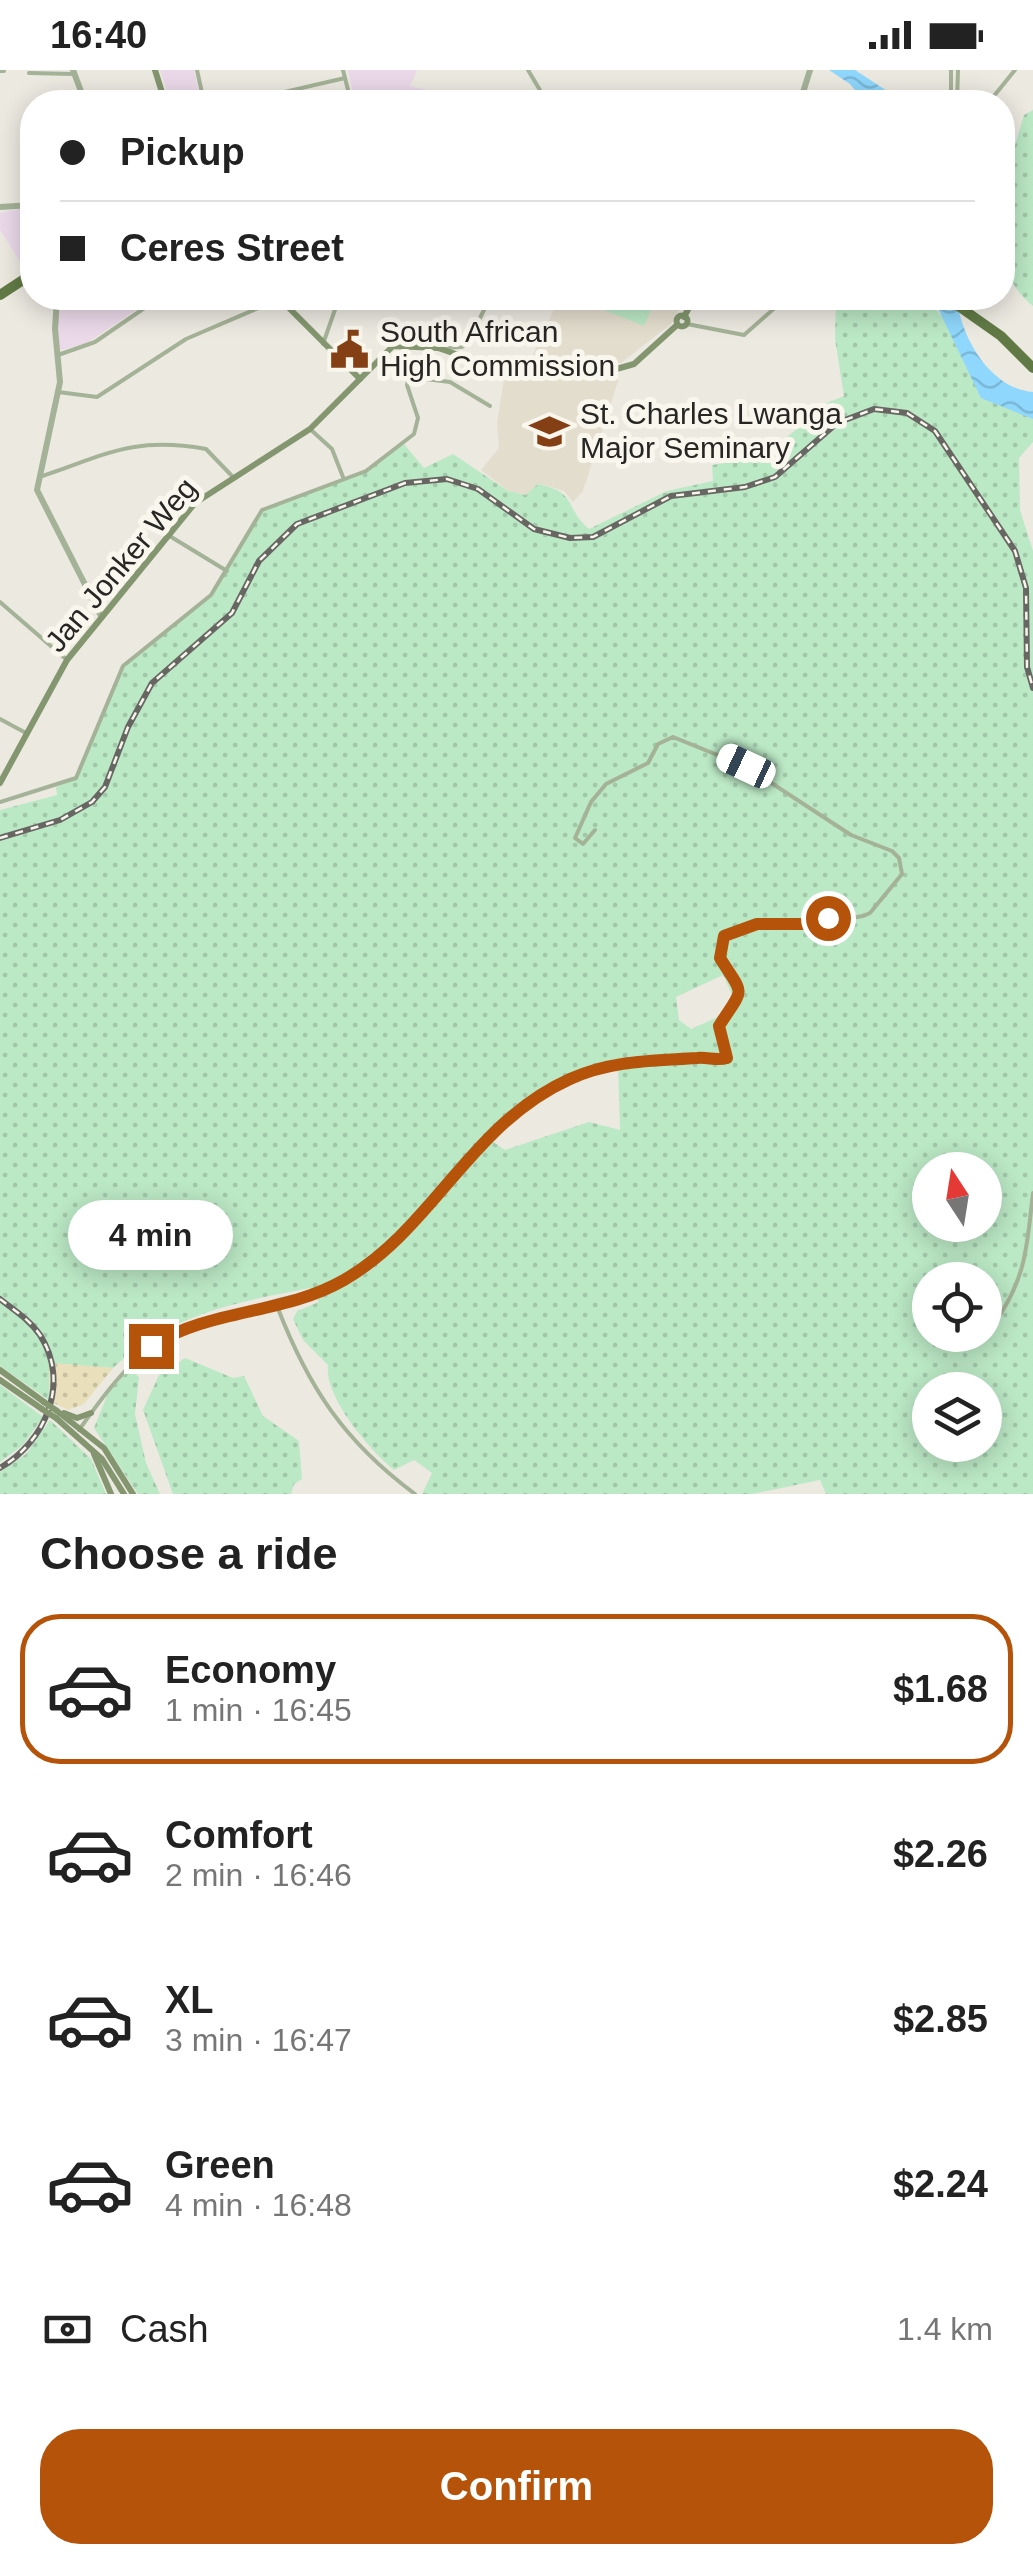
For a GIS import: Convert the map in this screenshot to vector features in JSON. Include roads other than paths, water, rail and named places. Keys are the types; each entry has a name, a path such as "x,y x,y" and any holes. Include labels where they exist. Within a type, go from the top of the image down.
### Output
{"highway":[{"path":"964,310 1033,368"}],"main road":[{"path":"290,310 360,379"},
{"name":"Jan Jonker Weg","path":"0,783 68,660 200,498 310,430 393,346 410,344 441,350 518,375 616,371 643,358 683,322 688,310"},
{"path":"0,1370 43,1406"},
{"path":"0,1380 57,1413 77,1418 91,1413"},
{"path":"57,1413 111,1456 133,1494"},
{"path":"78,1431 124,1494"},
{"path":"90,1446 111,1494"}],"street":[{"path":"344,70 348,90"},
{"path":"999,90 1015,70"},
{"path":"30,74 74,72"},
{"path":"293,90 345,78"},
{"path":"57,310 58,392 38,494 102,616"},
{"path":"58,354 95,342 142,310"},
{"path":"58,392 98,397 186,339 252,310"},
{"path":"323,344 335,310"},
{"path":"441,350 468,342 484,310"},
{"path":"683,322 744,336 773,310"},
{"path":"0,802 76,778 122,666 202,604 227,572 262,510 366,471 414,434 418,418 406,385 408,377 450,382 490,406"},
{"path":"310,430 332,449 344,479"},
{"path":"39,477 99,453 140,444 206,449 232,476"},
{"path":"168,535 227,572"},
{"path":"0,602 68,660"},
{"path":"0,719 26,733"},
{"path":"78,1431 118,1374 151,1346 190,1326 316,1294 385,1251 485,1137 528,1100 602,1067 651,1059 728,1057 719,1026 735,1007 740,991 733,972 720,958 724,936 757,924 807,924 870,914 901,878 900,858 892,851 840,829 746,766 673,737 658,744 648,763 606,784 587,810 576,838 583,844 595,830"},
{"path":"1002,1312 1018,1290 1023,1271 1033,1193"},
{"path":"251,1308 316,1294"},
{"path":"280,1315 292,1303"},
{"path":"276,1304 340,1426 370,1460 416,1494"},
{"path":"262,1308 280,1315"}],"water":[{"path":"829,70 855,70 886,90 855,90"},
{"path":"939,310 959,310 971,344 991,371 1018,389 1033,392 1033,419 981,398"}],"railway":[{"path":"0,838 60,820 92,802 105,787 128,727 152,683 232,613 259,561 297,524 405,483 447,479 478,489 534,529 570,538 593,537 671,496 745,487 775,477 837,423 874,409 907,413 935,431 1015,551 1026,588 1027,667 1033,688"},
{"path":"0,1299 40,1335 53,1372 53,1391 41,1427 30,1443 0,1468"}],"place":[{"name":"South African High Commission","path":"350,349"},
{"name":"St. Charles Lwanga Major Seminary","path":"550,431"}]}
